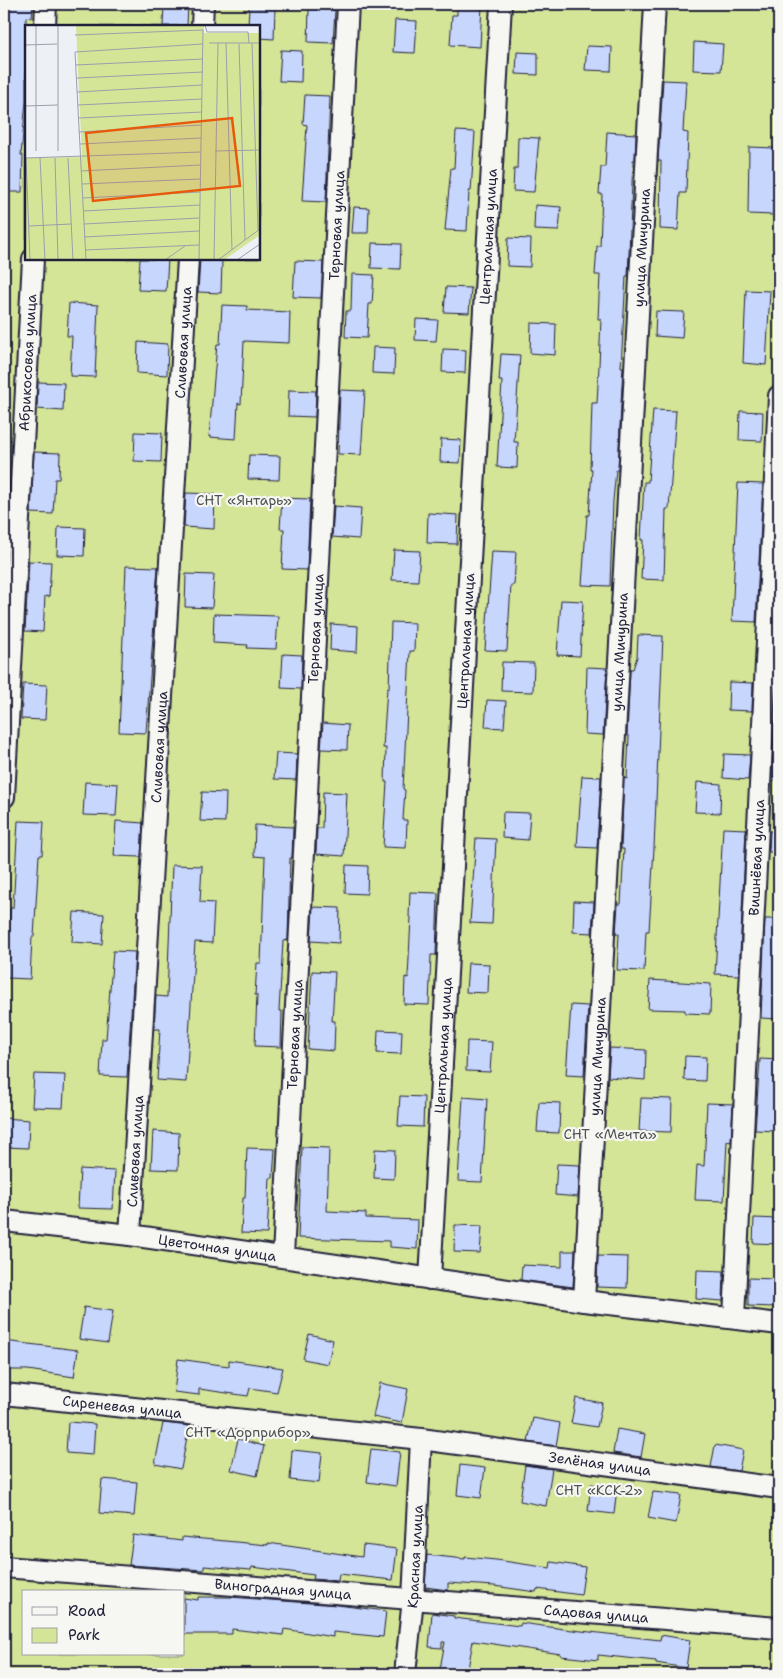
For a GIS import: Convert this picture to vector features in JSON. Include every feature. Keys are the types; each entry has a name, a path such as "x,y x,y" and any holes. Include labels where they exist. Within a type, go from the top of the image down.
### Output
{"street":[{"path":"45,25 46,4"},
{"path":"202,25 203,4"},
{"name":"Терновая улица","path":"283,1256 348,4"},
{"name":"Центральная улица","path":"430,1279 500,4"},
{"name":"улица Мичурина","path":"584,1301 655,4"},
{"name":"Абрикосовая улица","path":"4,797 32,260"},
{"name":"Сливовая улица","path":"130,1234 188,260"},
{"name":"Вишнёвая улица","path":"734,1318 779,396"},
{"name":"Цветочная улица","path":"4,1221 130,1234 584,1301 779,1324"},
{"name":"Сиреневая улица","path":"4,1394 420,1439"},
{"name":"Зелёная улица","path":"420,1439 779,1488"},
{"name":"Красная улица","path":"405,1674 413,1599 420,1439"},
{"name":"Виноградная улица","path":"4,1567 413,1599"},
{"name":"Садовая улица","path":"413,1599 779,1628"}],"green space":[{"path":"4,4 779,4 779,1674 4,1674"}],"building":[{"path":"4,4 33,4 32,18 26,17 25,25 25,112 21,155 23,155 22,192 4,192 4,71 5,31 8,31 8,16 4,16"},
{"path":"164,4 188,4 187,25 163,25"},
{"path":"457,4 482,4 480,47 450,45 452,15 457,15"},
{"path":"249,7 275,8 274,39 260,38 260,25 248,25"},
{"path":"309,9 335,10 333,43 308,42"},
{"path":"395,20 417,21 415,53 393,52"},
{"path":"694,42 723,44 721,71 693,70"},
{"path":"587,46 612,47 611,71 585,70"},
{"path":"281,50 302,51 301,82 279,81"},
{"path":"517,52 538,53 538,75 516,74"},
{"path":"663,80 686,81 683,132 688,133 686,193 680,193 678,230 660,229 661,161 658,161"},
{"path":"305,95 330,96 326,202 302,201 307,125 303,124"},
{"path":"456,131 475,132 467,231 445,230 451,168 454,168"},
{"path":"607,132 636,134 621,367 623,367 618,470 616,470 613,501 610,586 582,585 592,469 590,469 592,403 597,403 601,319 598,319 600,275 595,275 597,246 600,246 602,194 599,194 601,167 605,167"},
{"path":"518,137 539,138 534,192 513,191 514,169 517,169"},
{"path":"749,147 775,148 773,215 748,214"},
{"path":"535,205 561,207 559,231 534,230"},
{"path":"354,207 369,208 368,233 352,233"},
{"path":"508,238 531,239 530,267 507,266"},
{"path":"372,243 401,244 400,269 371,268"},
{"path":"140,260 168,260 166,291 138,290"},
{"path":"200,260 222,261 221,293 198,292"},
{"path":"295,261 323,262 321,298 293,297"},
{"path":"352,274 374,275 372,304 369,304 367,338 345,337 346,311 351,311"},
{"path":"446,287 471,288 469,313 444,312"},
{"path":"746,290 770,291 766,365 743,363"},
{"path":"69,303 98,305 95,377 70,376 72,336 67,336"},
{"path":"222,305 247,306 247,310 290,312 289,343 244,341 241,404 238,403 236,439 209,437 217,344 220,344"},
{"path":"656,311 684,312 682,338 655,336"},
{"path":"416,319 438,320 436,341 415,340"},
{"path":"531,323 556,324 555,355 530,353"},
{"path":"138,342 168,344 167,375 137,373"},
{"path":"373,347 395,348 394,374 372,373"},
{"path":"443,349 466,350 465,373 442,372"},
{"path":"501,354 520,355 514,442 518,442 517,468 497,467 502,381 499,381"},
{"path":"38,382 64,383 63,411 37,409"},
{"path":"289,390 316,391 315,417 288,416"},
{"path":"340,390 365,391 361,455 338,454"},
{"path":"653,410 676,411 669,509 666,509 664,580 641,579 644,482 648,482"},
{"path":"740,411 763,412 762,441 739,440"},
{"path":"135,432 162,433 161,462 134,461"},
{"path":"441,439 461,440 460,463 440,462"},
{"path":"34,452 60,453 59,479 55,479 53,514 31,513"},
{"path":"249,455 280,456 279,480 248,479"},
{"path":"738,483 763,484 756,622 732,621"},
{"path":"4,484 9,484 7,512 4,512"},
{"path":"186,493 215,494 214,529 184,527"},
{"path":"282,498 310,499 307,570 282,569 284,529 280,529"},
{"path":"334,506 361,508 359,539 332,537"},
{"path":"428,513 458,515 457,544 427,543"},
{"path":"58,527 85,528 84,556 57,555"},
{"path":"394,550 420,551 418,581 392,580"},
{"path":"492,551 516,552 514,585 511,585 507,651 485,650"},
{"path":"29,561 51,562 49,597 45,596 43,632 25,631"},
{"path":"126,566 158,567 146,733 119,732"},
{"path":"186,574 214,575 212,608 185,607"},
{"path":"561,600 583,601 580,656 557,655"},
{"path":"214,614 278,616 276,649 247,648 248,645 213,643"},
{"path":"391,622 415,623 414,651 410,651 403,789 405,790 403,820 407,820 406,848 383,847 387,782 385,782 386,748 383,748 387,688 389,689"},
{"path":"331,624 358,626 357,652 330,650"},
{"path":"638,635 663,636 654,848 649,931 646,931 644,971 617,970 619,934 616,934 618,904 621,904 624,849 621,849 624,778 627,779 630,669 633,669 637,657"},
{"path":"283,654 302,655 301,689 281,688"},
{"path":"502,662 534,663 533,692 501,691"},
{"path":"587,667 607,668 603,735 585,734"},
{"path":"729,682 753,683 752,711 728,710"},
{"path":"23,684 47,685 45,720 21,719"},
{"path":"777,684 779,685 779,712 775,712"},
{"path":"487,700 506,701 504,728 485,727"},
{"path":"323,723 348,725 347,750 321,749"},
{"path":"276,753 297,754 296,780 274,779"},
{"path":"724,754 750,755 748,780 723,778"},
{"path":"773,756 779,757 779,781 772,781"},
{"path":"582,776 601,777 597,848 577,847"},
{"path":"85,782 118,784 116,816 83,815"},
{"path":"697,782 721,784 720,813 695,812"},
{"path":"202,792 226,793 225,822 200,821"},
{"path":"323,792 347,793 344,856 316,854 317,828 322,828"},
{"path":"503,812 530,813 528,840 502,838"},
{"path":"18,821 44,822 42,855 39,855 30,979 7,978 10,908 13,908"},
{"path":"116,821 143,823 141,857 114,856"},
{"path":"255,825 293,827 292,858 290,858 288,940 283,941 279,1011 282,1011 281,1047 255,1046 257,995 255,995 257,963 261,963 265,857 254,856"},
{"path":"723,828 746,829 739,975 715,974"},
{"path":"770,831 779,831 779,852 769,852"},
{"path":"476,838 496,839 492,924 470,923"},
{"path":"172,865 202,866 200,902 214,903 212,943 195,942 186,1082 157,1080 160,1029 154,1029 156,996 167,997"},
{"path":"346,865 368,866 367,894 345,893"},
{"path":"410,892 438,893 436,955 431,955 429,1005 404,1004 405,977 408,978 411,917 409,917"},
{"path":"574,901 594,902 592,933 573,932"},
{"path":"313,907 340,908 339,943 311,941"},
{"path":"74,912 104,914 102,944 72,942"},
{"path":"765,919 779,919 779,1019 761,1018"},
{"path":"113,951 135,952 127,1077 100,1076 102,1039 106,1039"},
{"path":"468,963 489,964 488,993 466,992"},
{"path":"312,971 335,972 332,1021 335,1021 334,1051 308,1049"},
{"path":"650,980 711,984 710,1014 685,1013 685,1010 648,1009"},
{"path":"571,1005 588,1006 584,1076 566,1075"},
{"path":"378,1030 402,1031 401,1054 377,1053"},
{"path":"467,1041 492,1042 490,1072 466,1071"},
{"path":"610,1048 646,1050 645,1080 608,1077"},
{"path":"685,1056 706,1057 705,1081 684,1080"},
{"path":"760,1059 779,1060 778,1131 755,1130"},
{"path":"34,1074 65,1075 63,1108 32,1107"},
{"path":"400,1096 424,1097 423,1127 398,1126"},
{"path":"463,1097 487,1099 482,1182 458,1181"},
{"path":"641,1098 672,1099 671,1132 639,1131"},
{"path":"539,1102 560,1103 559,1133 537,1132"},
{"path":"707,1103 733,1104 731,1142 727,1141 724,1201 695,1200 697,1165 704,1166"},
{"path":"4,1118 29,1120 28,1148 4,1147"},
{"path":"153,1131 179,1133 178,1170 151,1169"},
{"path":"302,1147 329,1148 327,1211 366,1213 366,1218 418,1220 417,1249 390,1247 390,1241 298,1238"},
{"path":"247,1148 275,1149 273,1178 270,1178 267,1234 241,1233 243,1198 245,1198"},
{"path":"375,1149 395,1150 394,1179 374,1178"},
{"path":"557,1164 580,1165 578,1197 555,1195"},
{"path":"80,1169 115,1171 113,1209 78,1208"},
{"path":"754,1218 779,1219 779,1244 753,1243"},
{"path":"455,1225 482,1226 480,1253 454,1252"},
{"path":"562,1251 575,1251 573,1287 521,1280 522,1265 562,1267"},
{"path":"598,1256 628,1257 627,1288 597,1287"},
{"path":"697,1270 724,1271 723,1301 696,1299"},
{"path":"748,1278 775,1279 774,1307 748,1306"},
{"path":"84,1307 113,1311 108,1343 79,1339"},
{"path":"309,1334 333,1340 328,1364 303,1359"},
{"path":"4,1341 78,1350 74,1377 28,1370 4,1370"},
{"path":"178,1359 229,1366 229,1360 283,1368 277,1392 250,1388 248,1396 199,1389 199,1395 174,1392"},
{"path":"380,1383 408,1389 402,1423 373,1417"},
{"path":"576,1398 602,1403 597,1427 571,1423"},
{"path":"533,1418 560,1423 556,1446 528,1442"},
{"path":"68,1422 95,1424 93,1455 66,1453"},
{"path":"163,1423 189,1426 181,1469 155,1464"},
{"path":"617,1429 645,1434 641,1457 613,1453"},
{"path":"238,1439 264,1446 257,1476 231,1470"},
{"path":"715,1445 743,1450 739,1471 711,1467"},
{"path":"371,1449 400,1452 396,1486 367,1482"},
{"path":"292,1450 322,1453 319,1483 290,1480"},
{"path":"460,1465 485,1468 481,1498 457,1495"},
{"path":"525,1465 552,1469 546,1506 520,1501"},
{"path":"102,1479 137,1482 134,1516 99,1513"},
{"path":"591,1484 617,1487 614,1514 588,1511"},
{"path":"653,1492 681,1495 676,1523 648,1518"},
{"path":"133,1535 182,1541 182,1537 268,1545 268,1543 362,1557 363,1545 397,1549 393,1580 339,1574 338,1581 313,1579 314,1575 252,1567 251,1570 204,1566 204,1570 129,1565"},
{"path":"427,1555 496,1560 550,1568 551,1562 585,1567 581,1595 537,1589 536,1592 494,1586 448,1583 448,1590 425,1587"},
{"path":"198,1597 230,1597 337,1605 386,1611 383,1637 333,1632 333,1637 284,1629 283,1635 232,1629 232,1634 185,1634 185,1598 198,1600"},
{"path":"432,1613 454,1616 454,1618 520,1626 521,1623 660,1640 661,1635 690,1640 686,1668 656,1663 656,1661 598,1655 598,1660 561,1656 561,1654 473,1641 467,1674 439,1674 445,1642 442,1642 442,1648 429,1647"}],"park label":[{"name":"СНТ «Янтарь»","path":"244,500"},
{"name":"СНТ «Мечта»","path":"610,1134"},
{"name":"СНТ «Дорприбор»","path":"248,1432"},
{"name":"СНТ «КСК-2»","path":"599,1490"}]}
